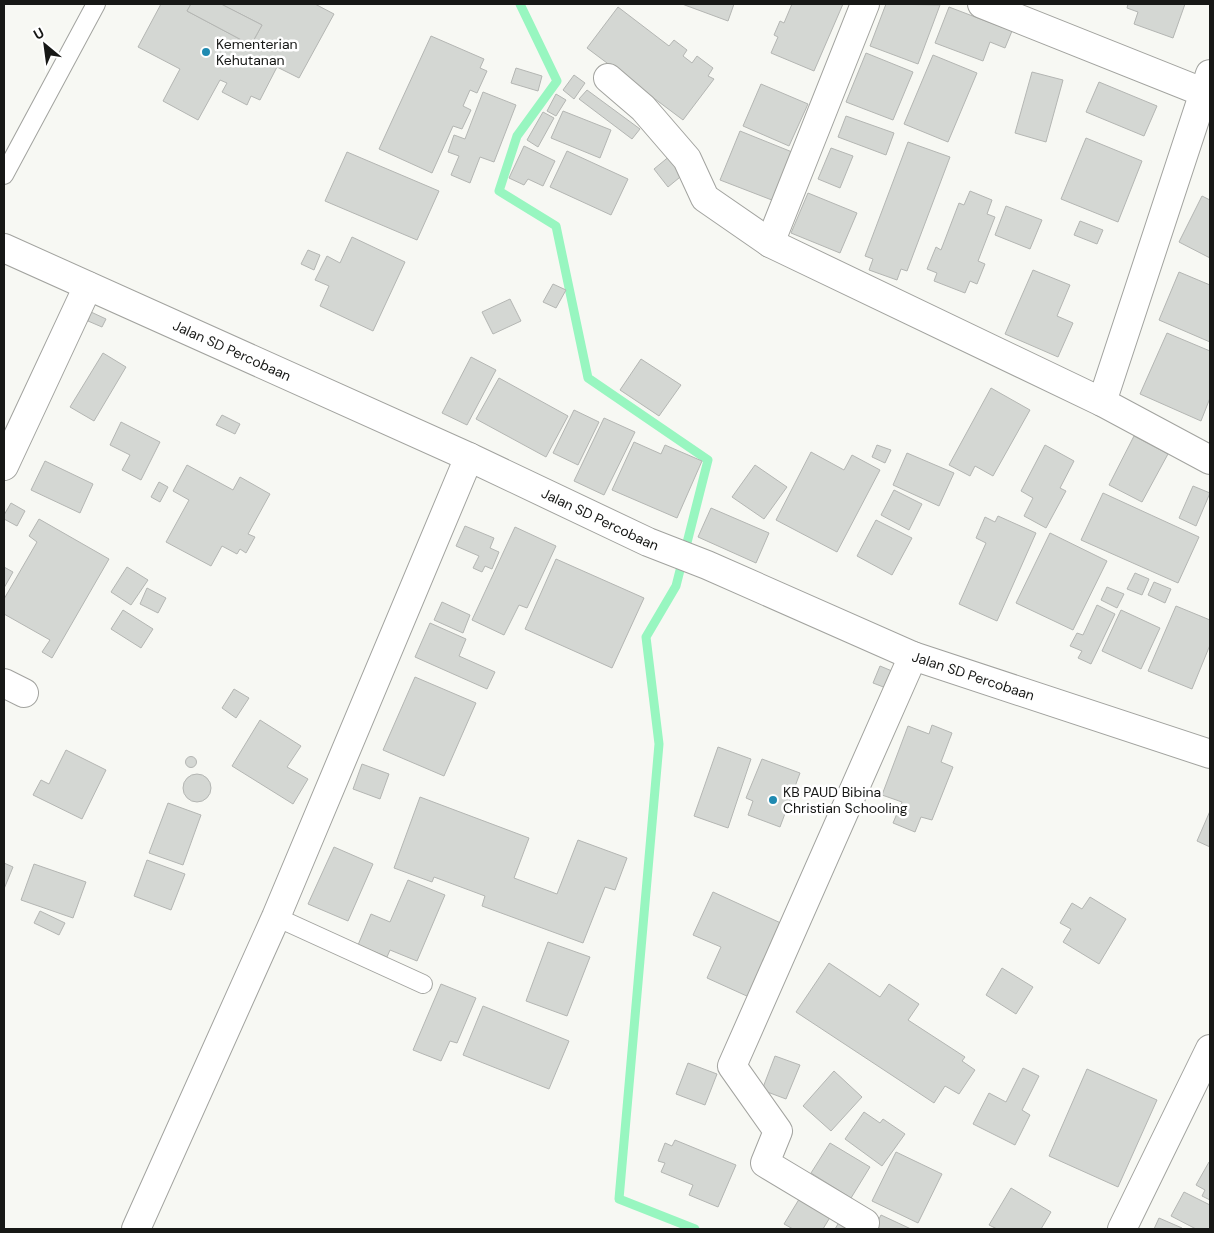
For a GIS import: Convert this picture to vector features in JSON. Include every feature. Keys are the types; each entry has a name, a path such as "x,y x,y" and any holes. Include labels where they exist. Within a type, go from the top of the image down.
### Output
{"street":[{"path":"770,243 865,4"},
{"path":"982,4 1208,87 1102,402"},
{"path":"608,78 643,108 687,159 705,198 770,243 1102,402 1210,460"},
{"name":"Jalan SD Percobaan","path":"4,248 469,457 648,542 706,565 914,656 1210,754"},
{"path":"4,466 88,286"},
{"path":"136,1229 276,917 469,457"},
{"path":"865,1223 765,1163 778,1130 732,1066 914,656"},
{"path":"1122,1229 1210,1049"}],"lane":[{"path":"4,175 96,4"},
{"path":"276,917 423,984"}],"building":[{"path":"161,4 191,4 187,11 251,45 262,25 221,4 315,4 334,14 299,78 277,67 260,100 251,96 247,105 222,92 227,83 220,80 198,120 163,101 180,69 138,47"},
{"path":"191,4 221,4 262,25 251,45 187,11"},
{"path":"682,4 734,4 728,21"},
{"path":"792,4 843,4 814,71 771,53 778,37 774,35 780,21 784,23"},
{"path":"886,4 940,5 918,64 870,46"},
{"path":"1128,4 1185,4 1173,38 1134,24 1138,12 1127,8"},
{"path":"618,7 669,46 674,40 687,50 683,56 692,63 697,56 713,68 708,76 714,79 683,120 587,48"},
{"path":"949,7 1012,31 1005,48 990,42 983,61 935,43"},
{"path":"431,36 484,59 480,68 487,71 477,93 470,90 463,106 471,110 462,129 453,126 432,173 379,149"},
{"path":"866,53 913,72 893,120 846,102"},
{"path":"933,55 977,73 948,142 904,124"},
{"path":"516,68 542,76 538,91 511,83"},
{"path":"1032,72 1063,80 1046,142 1015,133"},
{"path":"574,75 585,83 574,99 563,90"},
{"path":"1099,82 1157,106 1144,136 1086,112"},
{"path":"761,84 808,104 789,146 743,126"},
{"path":"587,90 640,129 632,139 579,99"},
{"path":"483,92 516,105 494,162 480,157 470,183 451,175 459,156 448,152 454,135 465,139"},
{"path":"556,94 566,100 556,116 547,111"},
{"path":"563,111 611,130 600,158 551,138"},
{"path":"543,112 554,118 538,147 527,140"},
{"path":"846,116 894,133 886,155 838,137"},
{"path":"740,131 797,154 777,202 720,180"},
{"path":"1086,138 1142,161 1118,222 1061,199"},
{"path":"908,142 950,157 907,271 901,269 897,280 869,270 873,259 865,256"},
{"path":"524,146 555,161 543,186 528,179 524,185 509,178"},
{"path":"831,148 853,156 840,188 818,179"},
{"path":"567,151 628,179 611,215 550,187"},
{"path":"347,152 439,191 417,240 325,201"},
{"path":"671,155 685,173 668,187 654,169"},
{"path":"970,191 992,200 987,214 995,217 978,261 985,264 977,284 970,281 965,293 934,281 937,273 927,269 936,247 941,250 959,203 964,205"},
{"path":"808,193 857,213 840,253 791,233"},
{"path":"1202,196 1210,200 1210,258 1179,242"},
{"path":"1006,206 1042,220 1030,249 995,235"},
{"path":"1080,221 1103,230 1097,244 1074,235"},
{"path":"352,237 405,262 373,331 320,306 329,286 315,280 327,256 340,263"},
{"path":"308,250 320,255 314,270 301,264"},
{"path":"1033,270 1070,285 1057,316 1073,323 1058,357 1005,334"},
{"path":"1179,272 1210,285 1210,342 1159,320"},
{"path":"553,284 566,290 556,308 543,302"},
{"path":"510,299 521,321 493,334 482,312"},
{"path":"91,312 106,319 102,327 88,321"},
{"path":"1167,333 1210,351 1210,398 1201,421 1140,394"},
{"path":"103,353 126,367 94,421 70,407"},
{"path":"471,357 496,370 467,425 442,413"},
{"path":"641,359 681,385 659,416 620,390"},
{"path":"499,378 568,416 546,457 476,419"},
{"path":"991,388 1030,410 993,476 975,466 970,476 949,465"},
{"path":"574,410 599,422 578,465 553,453"},
{"path":"222,415 240,424 235,434 216,425"},
{"path":"604,418 635,432 604,495 574,481"},
{"path":"121,422 160,442 141,480 122,470 130,455 110,445"},
{"path":"1134,436 1168,454 1142,502 1109,485"},
{"path":"634,442 661,454 665,445 702,461 677,518 612,490"},
{"path":"877,445 891,450 885,463 872,457"},
{"path":"1045,445 1074,461 1060,488 1066,491 1046,528 1024,516 1033,498 1021,491"},
{"path":"811,452 844,470 852,455 880,470 837,552 776,520"},
{"path":"907,453 954,473 939,506 893,485"},
{"path":"45,461 93,484 80,513 31,490"},
{"path":"187,465 233,490 240,477 270,494 248,534 255,537 246,553 240,549 237,554 222,546 211,566 166,542 189,500 173,491"},
{"path":"755,465 787,487 764,519 732,497"},
{"path":"159,482 168,487 160,502 151,497"},
{"path":"1193,486 1210,493 1196,526 1179,518"},
{"path":"894,490 922,504 909,530 881,515"},
{"path":"1103,493 1199,537 1178,583 1081,540"},
{"path":"11,503 25,511 17,526 4,519 4,515"},
{"path":"711,508 769,533 756,563 698,537"},
{"path":"998,516 1036,533 997,621 959,604 986,543 976,538 985,517 995,522"},
{"path":"39,519 109,559 52,658 42,652 50,640 4,614 4,599 37,542 29,536"},
{"path":"876,520 912,538 892,575 857,556"},
{"path":"465,526 494,538 490,548 499,552 492,569 485,566 482,572 473,568 479,556 456,546"},
{"path":"515,527 556,546 527,608 519,605 504,635 472,620"},
{"path":"1050,533 1107,561 1073,630 1016,603"},
{"path":"556,559 644,598 612,668 525,629"},
{"path":"4,567 13,572 4,588"},
{"path":"127,567 148,580 131,605 111,592"},
{"path":"1135,573 1149,579 1142,595 1127,589"},
{"path":"1154,582 1171,589 1165,603 1148,595"},
{"path":"1107,587 1124,594 1117,608 1101,600"},
{"path":"147,588 166,598 158,613 140,604"},
{"path":"442,602 470,615 463,633 434,620"},
{"path":"1097,605 1115,614 1091,664 1078,658 1082,651 1070,646 1077,633 1083,635"},
{"path":"1176,606 1210,620 1210,645 1192,689 1148,671"},
{"path":"123,610 153,629 141,648 111,629"},
{"path":"1121,610 1160,628 1141,669 1102,651"},
{"path":"430,623 466,639 459,656 495,672 487,689 415,657"},
{"path":"880,666 892,671 886,688 873,683"},
{"path":"415,677 476,703 444,776 383,750"},
{"path":"234,689 249,698 236,718 222,708"},
{"path":"260,720 301,746 287,767 308,779 293,804 232,766"},
{"path":"932,725 952,733 941,762 953,767 932,820 921,817 915,832 893,823 902,802 882,795 908,726 929,734"},
{"path":"718,747 751,759 728,828 694,816"},
{"path":"66,750 106,770 82,819 33,795 41,780 49,784"},
{"path":"191,756 197,762 191,768 185,762"},
{"path":"762,759 800,773 780,827 748,815 753,801 746,798"},
{"path":"362,764 389,774 380,799 353,789"},
{"path":"197,774 207,778 211,788 207,798 197,802 187,798 183,788 187,778"},
{"path":"420,797 529,838 514,878 557,894 578,840 627,858 615,890 605,887 583,943 482,906 485,896 434,877 432,882 394,868"},
{"path":"168,803 201,815 183,865 149,853"},
{"path":"1210,811 1210,847 1197,841"},
{"path":"334,847 373,864 348,921 308,904"},
{"path":"147,860 185,874 171,910 134,896"},
{"path":"4,863 13,867 4,889"},
{"path":"34,864 86,882 73,918 21,900"},
{"path":"408,880 445,895 417,961 390,950 387,957 358,945 371,914 390,922"},
{"path":"713,892 783,924 749,997 707,978 721,947 693,935"},
{"path":"1090,897 1126,919 1099,964 1063,942 1071,929 1060,923 1072,903 1082,909"},
{"path":"40,911 65,923 59,935 34,923"},
{"path":"548,942 590,957 567,1016 526,1001"},
{"path":"829,963 880,997 889,984 919,1004 908,1020 965,1057 962,1061 975,1070 959,1094 945,1086 934,1103 796,1012"},
{"path":"1002,968 1033,987 1016,1014 986,995"},
{"path":"441,984 476,998 457,1043 450,1041 441,1061 413,1050"},
{"path":"483,1006 569,1041 549,1089 463,1055"},
{"path":"775,1056 800,1065 786,1099 762,1090"},
{"path":"688,1063 717,1074 705,1105 676,1094"},
{"path":"1023,1068 1039,1076 1022,1110 1030,1115 1015,1145 973,1124 989,1093 1006,1102"},
{"path":"1087,1069 1157,1100 1118,1187 1049,1156"},
{"path":"834,1071 862,1097 831,1131 803,1106"},
{"path":"864,1112 880,1123 883,1119 905,1134 882,1166 845,1139"},
{"path":"675,1140 736,1165 718,1207 689,1195 693,1185 661,1172 665,1163 658,1161 665,1143 672,1146"},
{"path":"830,1143 870,1167 851,1198 811,1173"},
{"path":"896,1152 942,1174 918,1223 872,1201"},
{"path":"1209,1162 1210,1200 1202,1196 1205,1190 1196,1185"},
{"path":"1011,1188 1051,1212 1041,1229 997,1229 989,1225"},
{"path":"1184,1192 1210,1205 1210,1229 1196,1229 1171,1216"},
{"path":"801,1196 832,1214 823,1229 793,1229 784,1224"},
{"path":"881,1215 911,1229 874,1229"},
{"path":"1159,1218 1182,1228 1182,1229 1154,1229"},
{"path":"841,1219 856,1229 835,1229"}],"waterway":[{"path":"520,4 557,81 517,136 499,191 556,226 588,378 708,460 676,586 646,637 659,744 619,1199 695,1229"}],"place":[{"name":"Kementerian Kehutanan","path":"206,52"},
{"name":"KB PAUD Bibina Christian Schooling","path":"773,800"}]}
